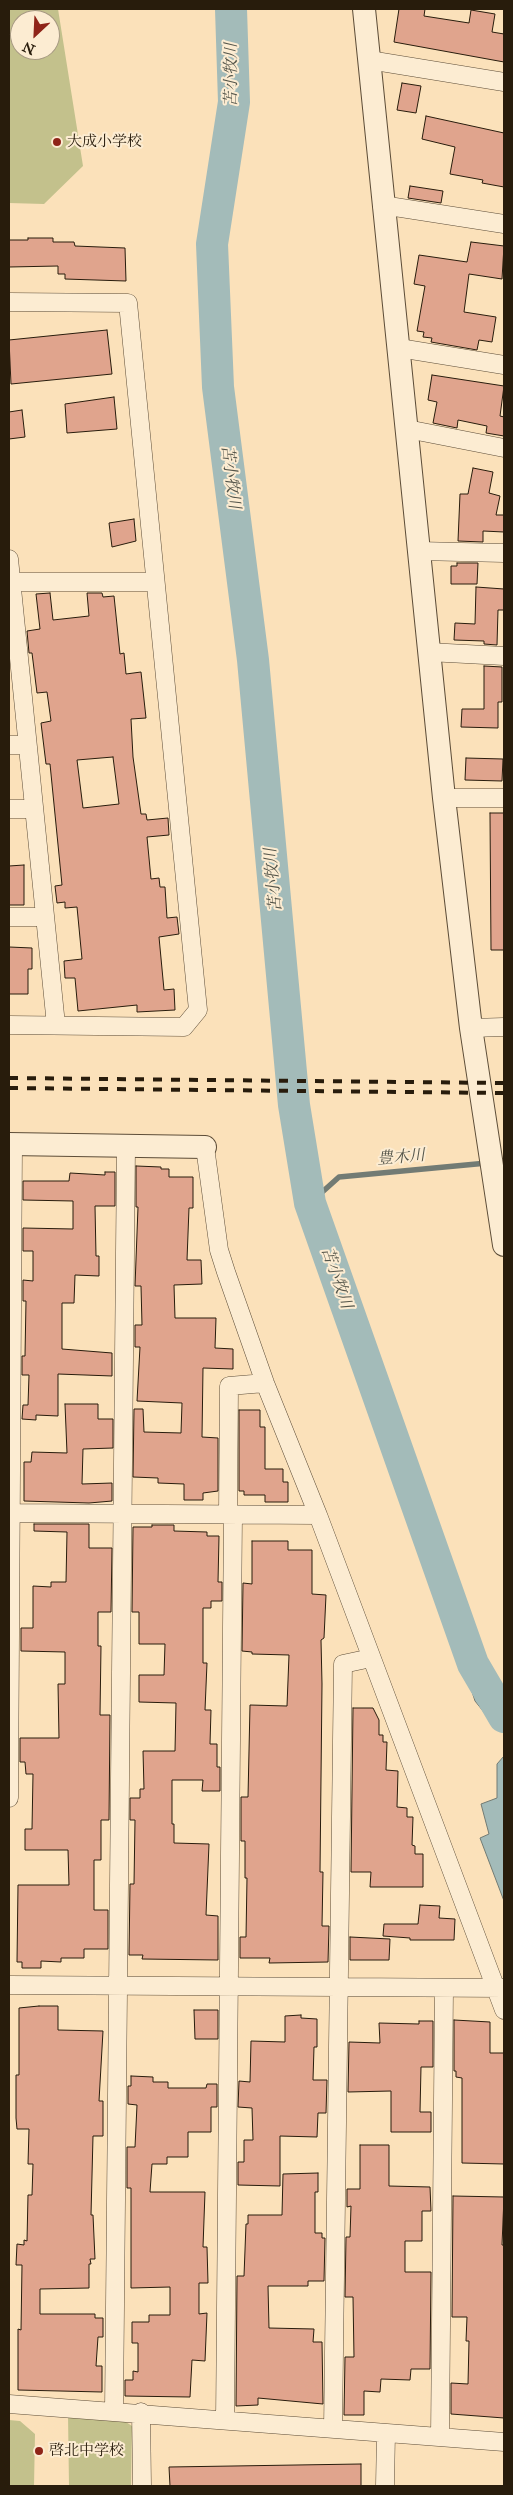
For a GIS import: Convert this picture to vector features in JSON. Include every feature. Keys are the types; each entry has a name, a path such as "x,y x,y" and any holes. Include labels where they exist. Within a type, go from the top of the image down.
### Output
{"street":[{"path":"364,9 382,205 399,348 444,798 471,1028 504,1245"},
{"path":"369,60 504,82"},
{"path":"382,205 504,224"},
{"path":"9,302 128,303 198,1010 184,1027 9,1025"},
{"path":"399,348 504,365"},
{"path":"406,429 504,448"},
{"path":"418,551 504,553"},
{"path":"9,559 12,582 18,745 32,809 56,1025"},
{"path":"12,582 155,582"},
{"path":"428,652 504,656"},
{"path":"444,798 504,798"},
{"path":"9,809 32,809"},
{"path":"9,917 44,917"},
{"path":"471,1028 504,1027"},
{"path":"9,1798 11,1144 205,1147 219,1250 265,1383 318,1515 371,1658 500,1988 504,2010"},
{"path":"114,2410 121,1514 126,1147"},
{"path":"225,2420 229,1386 265,1383"},
{"path":"9,1513 318,1515"},
{"path":"333,2428 337,1987 343,1664 371,1658"},
{"path":"9,1985 118,1984 228,1987 500,1988"},
{"path":"440,2437 444,1989"},
{"path":"9,2404 141,2412 504,2442"},
{"path":"141,2412 142,2486"},
{"path":"385,2486 386,2433"}],"shaded area":[{"path":"9,9 58,9 10,10 10,60 60,60 60,22 83,166 44,204 9,203"},
{"path":"68,2415 123,2420 132,2426 131,2486 69,2486"},
{"path":"9,2420 20,2421 35,2434 34,2486 9,2486"}],"water":[{"path":"463,1664 477,1666 504,1707 504,1733 491,1721 475,1701"},
{"path":"504,1756 504,1901 480,1838 489,1834 481,1804 497,1798 497,1764"}],"building":[{"path":"399,9 425,9 424,16 469,23 471,10 495,14 492,32 504,34 504,62 394,42"},
{"path":"402,83 421,86 416,113 397,110"},
{"path":"426,116 504,133 504,187 482,183 483,180 450,174 455,147 422,139"},
{"path":"410,186 443,191 441,203 408,198"},
{"path":"28,238 53,238 53,242 74,242 75,246 125,248 126,281 65,279 65,274 58,274 58,266 9,267 9,240 28,240"},
{"path":"471,242 504,246 502,279 469,274 464,312 496,317 492,342 479,340 477,350 431,342 432,338 423,337 424,332 417,331 425,286 414,284 419,255 467,262"},
{"path":"107,330 112,374 11,384 9,340"},
{"path":"432,375 504,386 500,416 504,417 504,436 486,433 487,426 458,420 457,428 433,423 437,402 428,400"},
{"path":"114,397 117,429 67,433 65,404"},
{"path":"22,410 25,437 9,439 9,412"},
{"path":"473,468 493,472 489,493 500,496 496,515 504,515 504,532 483,531 483,542 458,541 460,494 468,494"},
{"path":"134,519 136,541 112,547 109,523"},
{"path":"457,563 478,563 477,584 451,584 451,566 457,566"},
{"path":"476,587 504,589 504,610 498,610 497,645 484,644 484,641 454,640 455,623 475,624"},
{"path":"50,593 53,620 89,616 87,593 102,593 103,597 114,596 120,654 124,653 126,674 141,672 146,718 131,719 133,757 141,814 146,814 147,820 168,818 169,835 147,837 151,879 159,878 160,887 165,887 167,918 177,917 179,934 159,937 164,990 174,989 175,1010 137,1012 137,1005 78,1011 75,978 65,978 64,961 82,959 77,907 65,908 65,902 57,903 55,886 62,885 50,764 46,764 41,723 51,721 47,692 37,693 32,653 29,653 27,631 40,629 36,594","holes":["113,757 119,804 83,808 77,760"]},
{"path":"484,666 502,667 502,702 498,702 498,728 461,727 462,709 484,709"},
{"path":"466,758 503,759 502,781 465,780"},
{"path":"490,813 504,813 504,950 491,950"},
{"path":"24,865 24,905 9,905 9,866"},
{"path":"9,947 32,948 32,969 28,969 28,994 9,994"},
{"path":"136,1166 169,1169 169,1177 193,1177 193,1208 189,1208 187,1260 201,1260 202,1284 174,1285 175,1318 216,1318 215,1348 233,1349 233,1369 203,1368 202,1437 218,1438 218,1491 203,1493 203,1500 184,1500 184,1484 158,1483 158,1478 133,1477 134,1409 143,1409 144,1432 181,1433 182,1403 137,1401 140,1347 135,1347 135,1325 142,1325 141,1286 135,1286 138,1207 136,1207"},
{"path":"105,1172 115,1172 115,1206 95,1206 96,1256 99,1256 99,1276 75,1275 74,1303 62,1303 62,1349 112,1353 112,1376 58,1374 58,1416 36,1415 36,1420 22,1419 23,1405 28,1405 29,1375 22,1375 22,1356 25,1356 26,1301 23,1301 23,1280 33,1281 33,1251 23,1251 23,1228 73,1229 73,1201 23,1200 23,1181 69,1181 70,1173 105,1175"},
{"path":"65,1404 98,1404 98,1419 113,1419 113,1448 83,1449 82,1484 112,1483 112,1501 89,1503 24,1501 24,1462 31,1462 32,1452 67,1453"},
{"path":"239,1410 260,1410 260,1427 265,1427 265,1469 283,1469 283,1482 288,1482 288,1502 265,1502 265,1495 244,1495 244,1491 239,1491"},
{"path":"34,1524 89,1524 89,1548 112,1548 111,1612 98,1612 98,1646 101,1646 100,1715 110,1715 109,1820 101,1820 101,1860 94,1860 94,1910 108,1910 108,1949 84,1949 84,1958 61,1958 61,1962 41,1961 41,1968 22,1968 22,1962 17,1962 18,1885 69,1885 68,1850 25,1850 25,1829 32,1829 33,1774 26,1774 25,1762 20,1762 20,1738 59,1738 58,1684 65,1684 65,1652 21,1651 21,1628 33,1628 33,1586 51,1587 51,1582 66,1582 67,1532 34,1531"},
{"path":"152,1525 174,1525 174,1531 207,1532 207,1536 219,1536 218,1582 222,1582 222,1601 211,1601 211,1608 203,1608 203,1663 207,1663 205,1710 211,1710 210,1744 217,1744 217,1767 220,1767 220,1791 202,1791 203,1780 172,1780 174,1843 209,1844 206,1915 218,1916 218,1960 142,1959 143,1955 129,1955 130,1884 134,1884 135,1820 130,1820 130,1798 140,1798 140,1789 144,1789 143,1751 175,1751 176,1703 139,1702 139,1675 164,1675 165,1644 139,1644 139,1612 132,1612 133,1527 152,1527"},
{"path":"252,1541 288,1541 288,1550 312,1550 312,1594 326,1595 324,1638 321,1640 320,1872 323,1872 322,1926 329,1926 328,1962 269,1963 270,1958 240,1958 240,1937 246,1937 247,1878 245,1878 245,1841 241,1841 241,1797 248,1797 250,1705 287,1706 289,1655 252,1654 252,1652 242,1651 243,1583 252,1584"},
{"path":"353,1708 373,1708 379,1720 379,1735 383,1735 383,1742 387,1742 386,1770 398,1771 397,1807 407,1808 407,1817 413,1817 412,1845 415,1846 415,1854 423,1854 423,1887 370,1887 371,1872 351,1872"},
{"path":"420,1905 440,1906 439,1918 455,1919 454,1940 410,1940 410,1938 383,1936 384,1924 418,1924"},
{"path":"350,1937 390,1939 389,1960 350,1960"},
{"path":"58,2006 58,2030 103,2031 99,2101 103,2101 103,2136 93,2136 91,2215 93,2215 95,2259 90,2259 89,2288 40,2289 40,2314 95,2314 95,2318 103,2318 103,2337 98,2337 96,2366 102,2366 102,2392 18,2390 18,2329 21,2330 22,2265 16,2265 17,2244 24,2245 24,2240 27,2241 28,2195 32,2195 33,2164 28,2164 29,2129 17,2129 16,2118 16,2075 19,2075 19,2008"},
{"path":"194,2010 218,2010 218,2039 195,2039"},
{"path":"301,2015 301,2018 317,2019 317,2047 314,2047 313,2080 327,2080 326,2113 318,2113 317,2137 280,2136 280,2186 238,2185 238,2162 244,2162 244,2140 253,2140 252,2108 238,2107 239,2081 250,2082 251,2041 285,2042 285,2016"},
{"path":"454,2020 490,2022 490,2053 504,2053 504,2164 462,2163 462,2078 456,2077 456,2071 454,2071"},
{"path":"419,2021 433,2021 433,2067 421,2067 420,2112 431,2112 431,2132 391,2132 391,2091 348,2092 349,2042 380,2043 379,2023 419,2024"},
{"path":"131,2076 153,2077 153,2082 168,2082 168,2088 206,2088 207,2084 217,2084 217,2107 211,2107 211,2132 188,2132 188,2157 167,2157 167,2164 152,2164 150,2192 205,2192 203,2247 207,2247 208,2283 199,2283 199,2314 207,2313 205,2361 192,2360 190,2397 125,2396 125,2380 133,2380 133,2371 138,2372 138,2343 132,2343 132,2322 149,2322 149,2315 170,2315 170,2287 131,2288 131,2188 127,2188 127,2147 135,2147 137,2105 128,2104 128,2086 131,2086"},
{"path":"360,2145 389,2145 389,2186 430,2187 431,2211 422,2211 422,2241 405,2241 405,2272 431,2272 430,2369 411,2369 410,2380 381,2379 380,2392 364,2391 364,2415 344,2415 345,2357 354,2357 353,2297 345,2297 346,2237 350,2237 351,2206 347,2207 347,2189 360,2189"},
{"path":"318,2173 318,2192 315,2192 315,2233 322,2233 322,2238 325,2238 324,2281 308,2281 308,2286 268,2286 269,2328 314,2329 313,2342 322,2342 323,2404 258,2398 258,2405 236,2406 237,2276 244,2276 248,2215 282,2215 283,2174"},
{"path":"453,2196 504,2197 502,2245 504,2245 504,2418 451,2414 451,2383 468,2384 469,2341 466,2341 467,2317 452,2317"},
{"path":"361,2464 361,2486 170,2486 169,2467"}],"waterway":[{"name":"苫小牧川","path":"231,9 234,102 212,244 218,387 253,660 294,1105 310,1203 473,1664 504,1717"},
{"name":"豊木川","path":"310,1203 339,1177 487,1163"}],"railway":[{"path":"9,1078 504,1083"},
{"path":"9,1088 504,1093"}],"place":[{"name":"大成小学校","path":"57,142"},
{"name":"啓北中学校","path":"39,2451"}]}
